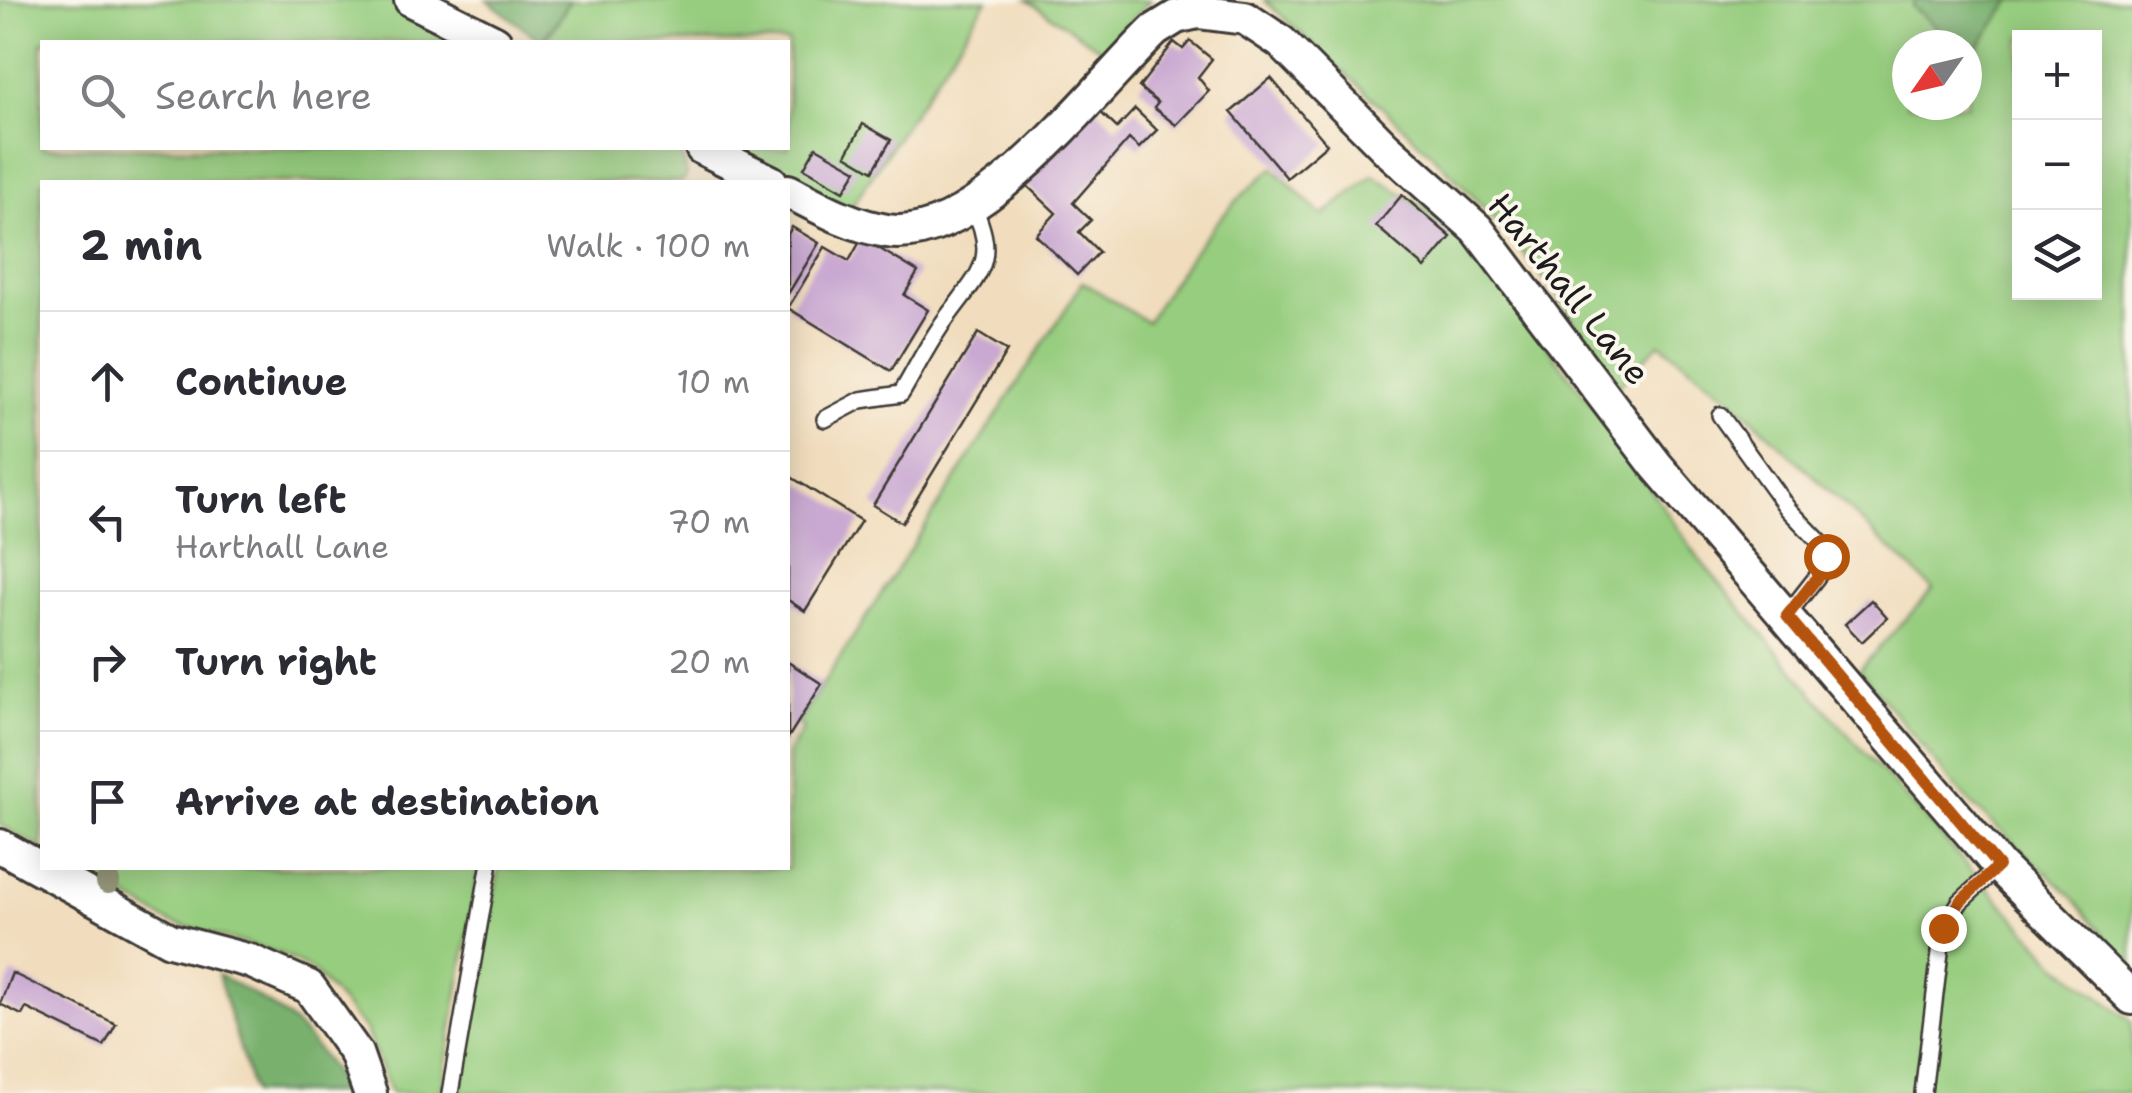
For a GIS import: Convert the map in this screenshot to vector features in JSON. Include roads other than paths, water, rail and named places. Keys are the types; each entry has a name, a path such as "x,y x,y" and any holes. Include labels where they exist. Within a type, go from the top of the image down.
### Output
{"street":[{"path":"411,0 491,40"},
{"name":"Harthall Lane","path":"790,192 834,214 888,232 941,226 1001,187 1155,30 1176,17 1198,12 1244,18 1281,42 1386,148 1477,229 1656,465 1998,866 2132,998"},
{"path":"706,150 767,180"},
{"path":"0,846 40,868"},
{"path":"43,870 170,940 250,961 309,987 356,1053 370,1093"}],"lane":[{"path":"824,419 861,400 901,394 950,312 980,278 986,250 983,226 973,206"},
{"path":"1720,415 1826,556 1823,570 1787,616"},
{"path":"1923,1093 1943,928 1960,902 1998,866"},
{"path":"450,1093 489,870"}]}
